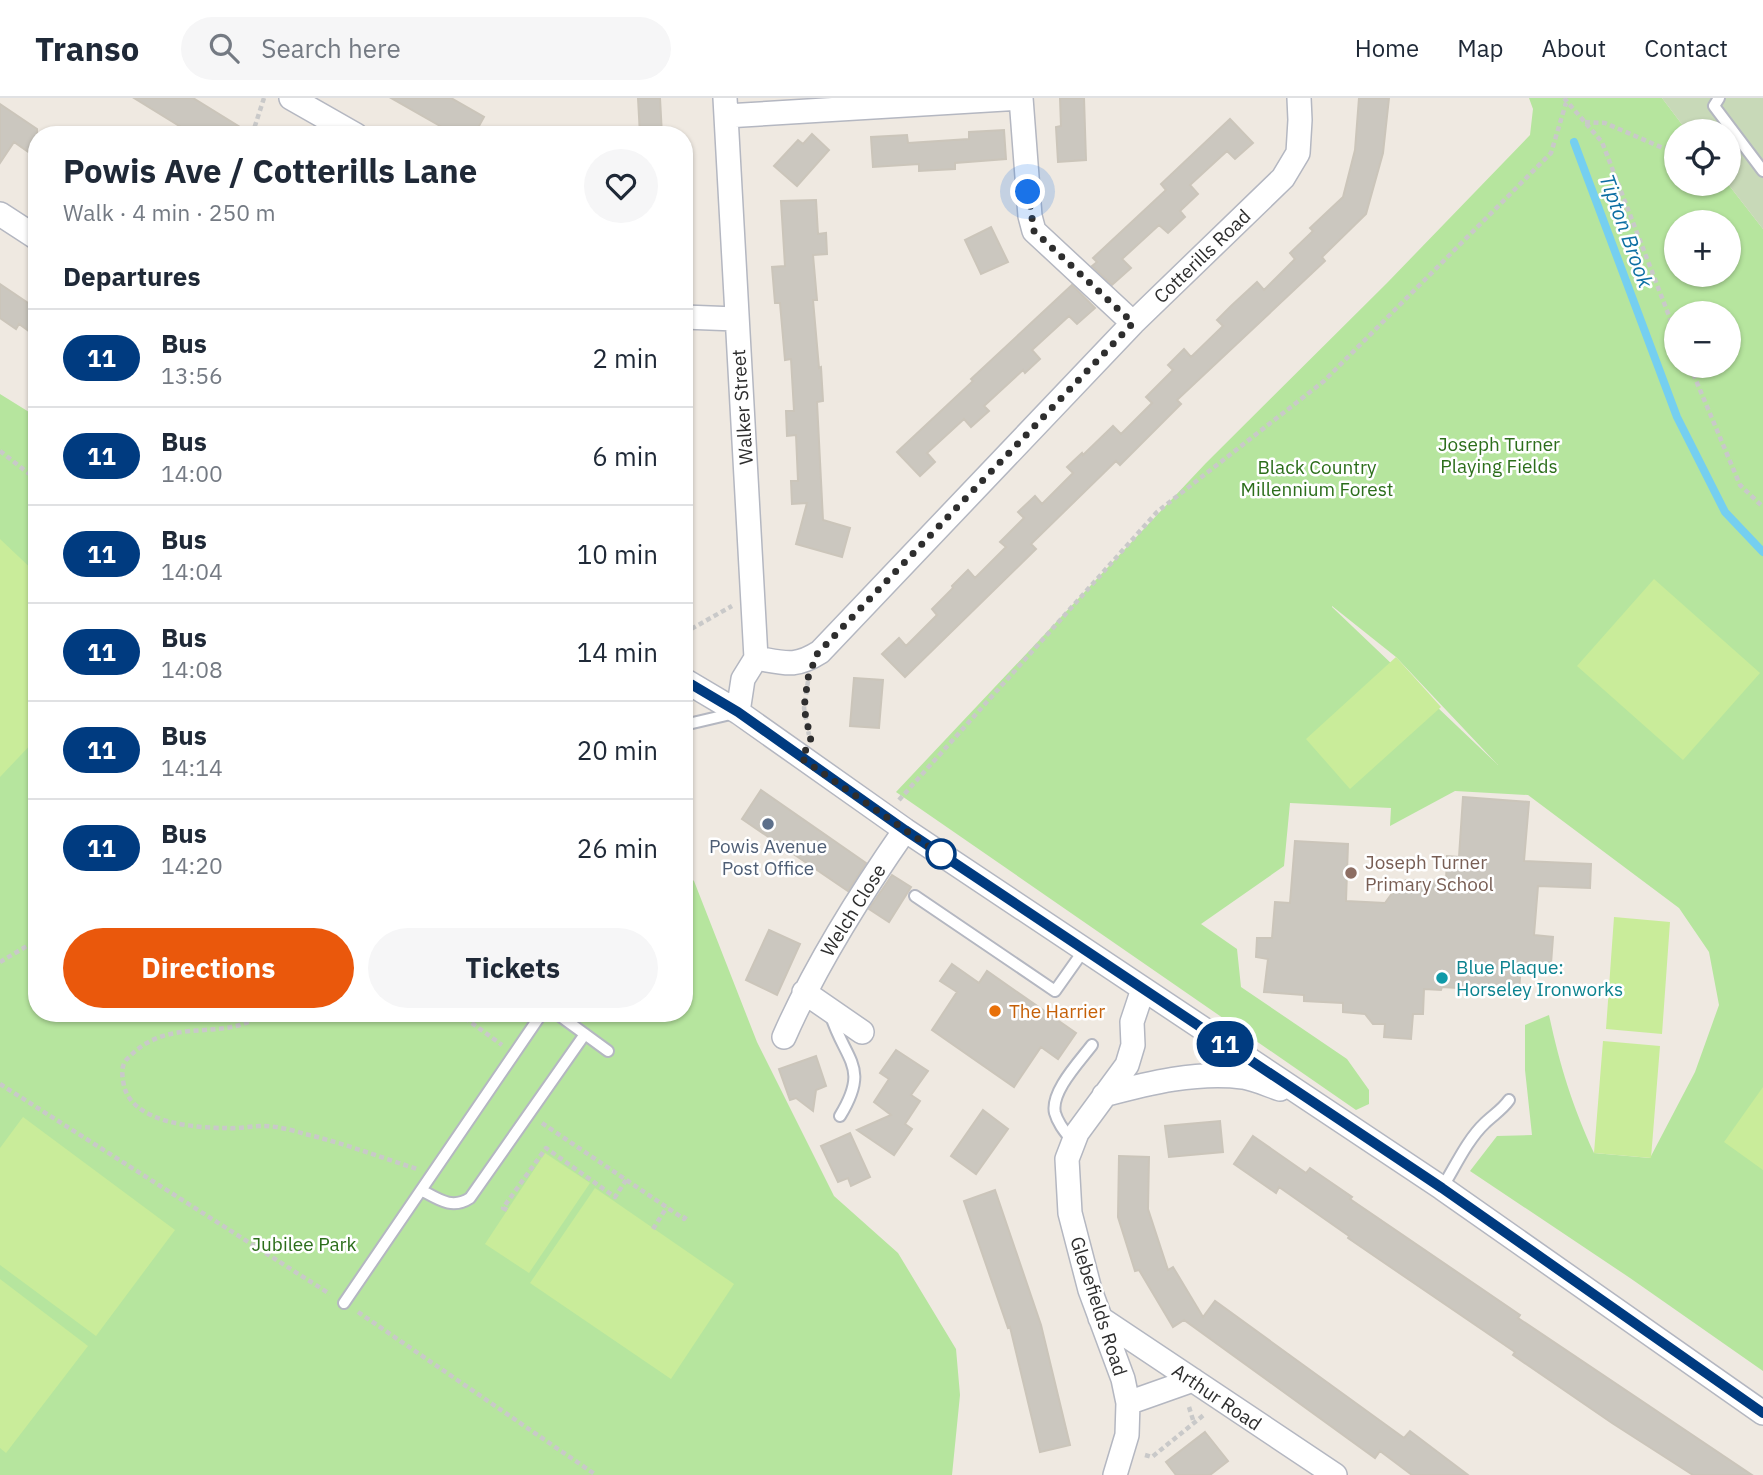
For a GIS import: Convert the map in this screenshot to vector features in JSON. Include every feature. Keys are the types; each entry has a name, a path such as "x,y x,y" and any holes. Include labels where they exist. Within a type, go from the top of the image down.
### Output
{"street":[{"path":"291,98 340,126"},
{"path":"725,107 1021,98 1030,216 1034,231 1133,323"},
{"name":"Cotterills Road","path":"817,654 1133,323 1283,177 1298,153 1299,98"},
{"name":"Walker Street","path":"725,107 756,658 743,679 738,712"},
{"path":"0,214 28,232"},
{"path":"693,317 736,319"},
{"path":"756,658 785,663 805,662 817,654"},
{"path":"693,685 738,712 905,830 1442,1188 1763,1413"},
{"name":"Welch Close","path":"783,1037 804,992 866,886 905,830"},
{"name":"Glebefields Road","path":"1115,1475 1127,1435 1128,1402 1123,1379 1090,1290 1070,1213 1067,1158 1073,1142 1127,1065 1133,1045 1132,1022 1143,989"},
{"path":"804,992 862,1032"},
{"path":"1104,1096 1178,1079 1245,1077 1309,1099"},
{"name":"Arthur Road","path":"1100,1318 1335,1475"},
{"path":"1128,1402 1193,1380"}],"lane":[{"path":"1719,98 1714,106 1763,171"},
{"path":"693,724 738,712"},
{"path":"915,896 1055,991 1084,950"},
{"path":"828,1009 852,1063 856,1079 854,1090 840,1116"},
{"path":"344,1303 536,1022"},
{"path":"568,1022 608,1051"},
{"path":"421,1190 445,1204 462,1203 470,1198 585,1034"},
{"path":"1073,1142 1060,1124 1054,1102 1059,1090 1092,1045"},
{"path":"1442,1188 1472,1139 1509,1100"}],"path":[{"path":"254,126 264,98"},
{"path":"1565,101 1602,142 1664,303"},
{"path":"885,816 1157,512 1324,381 1551,153 1565,101"},
{"path":"1584,122 1605,123 1664,148"},
{"path":"1695,378 1740,485 1763,507"},
{"path":"0,451 28,473"},
{"path":"693,627 729,606 743,605"},
{"path":"801,758 811,741 804,708 808,678 817,654"},
{"path":"0,961 28,945"},
{"path":"248,1022 231,1028 184,1030 154,1039 128,1057 121,1069 125,1090 135,1105 159,1120 225,1128 265,1126 305,1133 419,1170 430,1177"},
{"path":"471,1022 514,1053"},
{"path":"0,1084 344,1303 596,1475"},
{"path":"529,1114 684,1219 688,1213"},
{"path":"507,1210 503,1208 546,1148 615,1197 626,1180"},
{"path":"653,1229 667,1207"},
{"path":"1123,1449 1152,1457 1221,1399"}],"green space":[{"path":"1529,98 1662,98 1678,119 1664,119 1664,196 1737,196 1763,229 1763,1371 1470,1171 1497,1136 1532,1135 1525,1070 1525,1025 1549,1015 1567,1085 1594,1153 1650,1158 1695,1072 1719,1005 1709,952 1679,908 1528,795 1455,791 1390,826 1391,808 1290,803 1284,866 1201,924 1237,949 1241,987 1347,1059 1369,1090 1369,1104 1356,1110 896,792 1206,463 1387,283 1530,135 1533,109","holes":["1332,607 1396,657 1498,765"]},
{"path":"1662,98 1763,98 1763,229 1737,196 1741,196 1741,119 1678,119"},
{"name":"Jubilee Park","path":"0,394 28,411 28,1022 693,1022 693,880 757,1042 834,1196 898,1253 956,1349 960,1395 952,1475 0,1475"},
{"path":"0,539 28,565 28,747 0,777"},
{"path":"1654,579 1760,673 1683,760 1577,666"},
{"path":"1396,657 1441,707 1350,789 1306,739"},
{"path":"1614,917 1670,922 1662,1034 1606,1029"},
{"path":"1603,1041 1660,1046 1651,1158 1594,1153"},
{"path":"1763,1087 1763,1170 1724,1142"},
{"path":"23,1117 175,1230 96,1336 0,1265 0,1148"},
{"path":"545,1153 590,1183 529,1273 485,1244"},
{"path":"595,1188 734,1284 671,1379 530,1283"},
{"path":"0,1279 88,1346 6,1453 0,1448"}],"building":[{"path":"134,98 193,98 238,126 179,126"},
{"path":"391,98 451,98 484,117 479,126 440,126"},
{"path":"638,98 660,98 662,126 640,126"},
{"path":"1060,98 1084,98 1086,160 1058,162 1056,127 1061,126"},
{"path":"1359,98 1389,98 1383,153 1366,214 1322,257 1325,261 1177,400 1181,404 1120,465 1116,461 1031,544 1036,549 905,677 882,654 899,638 906,646 937,615 932,609 968,570 975,578 1006,547 1000,542 1024,518 1018,512 1035,496 1042,504 1073,473 1067,467 1082,453 1083,455 1113,426 1121,434 1152,403 1146,397 1173,370 1168,365 1184,349 1191,357 1223,326 1217,320 1231,306 1257,282 1264,290 1295,259 1290,253 1313,231 1310,228 1343,197 1355,150"},
{"path":"0,104 33,126 28,126 28,152 14,142 0,163"},
{"path":"1230,119 1253,143 1235,159 1227,151 1190,185 1198,194 1180,211 1185,217 1168,233 1159,225 1122,259 1131,268 1112,285 1092,266 1097,262 1093,258 1166,190 1161,184"},
{"path":"1004,130 1006,159 955,163 955,169 919,171 919,164 873,167 871,137 907,135 908,143 969,139 969,132"},
{"path":"812,134 829,150 797,186 774,166 798,140 803,144"},
{"path":"816,200 818,234 826,233 827,254 813,255 817,300 813,300 823,401 817,402 823,520 850,528 842,557 796,544 807,503 792,504 791,481 798,481 796,435 787,436 786,411 794,411 791,359 785,360 780,303 775,303 772,267 785,266 781,201"},
{"path":"991,227 1008,262 981,274 965,240"},
{"path":"0,284 28,303 28,330 19,324 16,329 0,318"},
{"path":"1072,285 1095,308 1077,324 1069,316 1032,350 1040,359 1025,373 1023,370 984,406 989,411 971,427 964,419 927,453 935,462 920,476 897,452"},
{"path":"854,678 883,680 879,728 850,726"},
{"path":"761,790 866,863 848,891 742,819"},
{"path":"1463,797 1529,802 1524,861 1591,864 1590,888 1538,886 1534,935 1553,937 1551,964 1521,962 1519,992 1442,987 1441,990 1424,989 1423,1014 1413,1014 1411,1039 1384,1037 1385,1024 1373,1024 1365,1014 1343,1012 1343,1003 1304,1001 1304,995 1264,992 1268,959 1256,957 1257,938 1272,938 1275,902 1290,903 1295,841 1348,844 1346,901 1385,903 1406,880 1446,882 1447,856 1459,857"},
{"path":"892,875 911,887 889,922 869,909"},
{"path":"769,930 800,944 777,995 746,980"},
{"name":"The Harrier","path":"952,964 979,983 987,971 1076,1033 1058,1059 1041,1047 1014,1087 932,1030 957,992 940,981"},
{"path":"896,1050 928,1071 911,1095 920,1101 905,1124 912,1129 894,1155 857,1130 891,1115 874,1102 889,1079 880,1073"},
{"path":"816,1056 826,1086 816,1090 813,1111 796,1098 790,1100 779,1069"},
{"path":"983,1110 1008,1129 976,1174 951,1156"},
{"path":"1220,1121 1223,1152 1169,1157 1165,1126"},
{"path":"850,1133 870,1177 851,1186 848,1178 838,1182 821,1146"},
{"path":"1253,1136 1306,1173 1310,1168 1352,1197 1350,1199 1520,1315 1518,1318 1752,1475 1693,1475 1612,1423 1279,1187 1276,1193 1234,1164"},
{"path":"1119,1156 1149,1157 1148,1209 1168,1270 1173,1267 1203,1317 1215,1301 1404,1438 1410,1431 1468,1475 1412,1475 1380,1451 1375,1458 1184,1320 1173,1327 1139,1270 1135,1271 1118,1217"},
{"path":"995,1190 1041,1325 1070,1445 1040,1452 1010,1327 1008,1328 964,1201"},
{"path":"1205,1432 1228,1461 1210,1475 1176,1475 1166,1462"}],"waterway":[{"name":"Tipton Brook","path":"1574,142 1677,417 1725,512 1763,552"}],"bus line":[{"name":"11","path":"693,685 738,712 825,776 1442,1188 1763,1413"}],"place":[{"name":"Powis Avenue Post Office","path":"768,824"},
{"name":"Joseph Turner Primary School","path":"1351,873"},
{"name":"Blue Plaque: Horseley Ironworks","path":"1442,978"},
{"name":"The Harrier","path":"995,1011"}],"route":[{"path":"941,854 950,861 801,758 811,741 804,708 808,678 817,654 1133,323 1034,231 1028,192"}],"park label":[{"name":"Joseph Turner Playing Fields","path":"1499,455"},
{"name":"Black Country Millennium Forest","path":"1317,478"}]}
